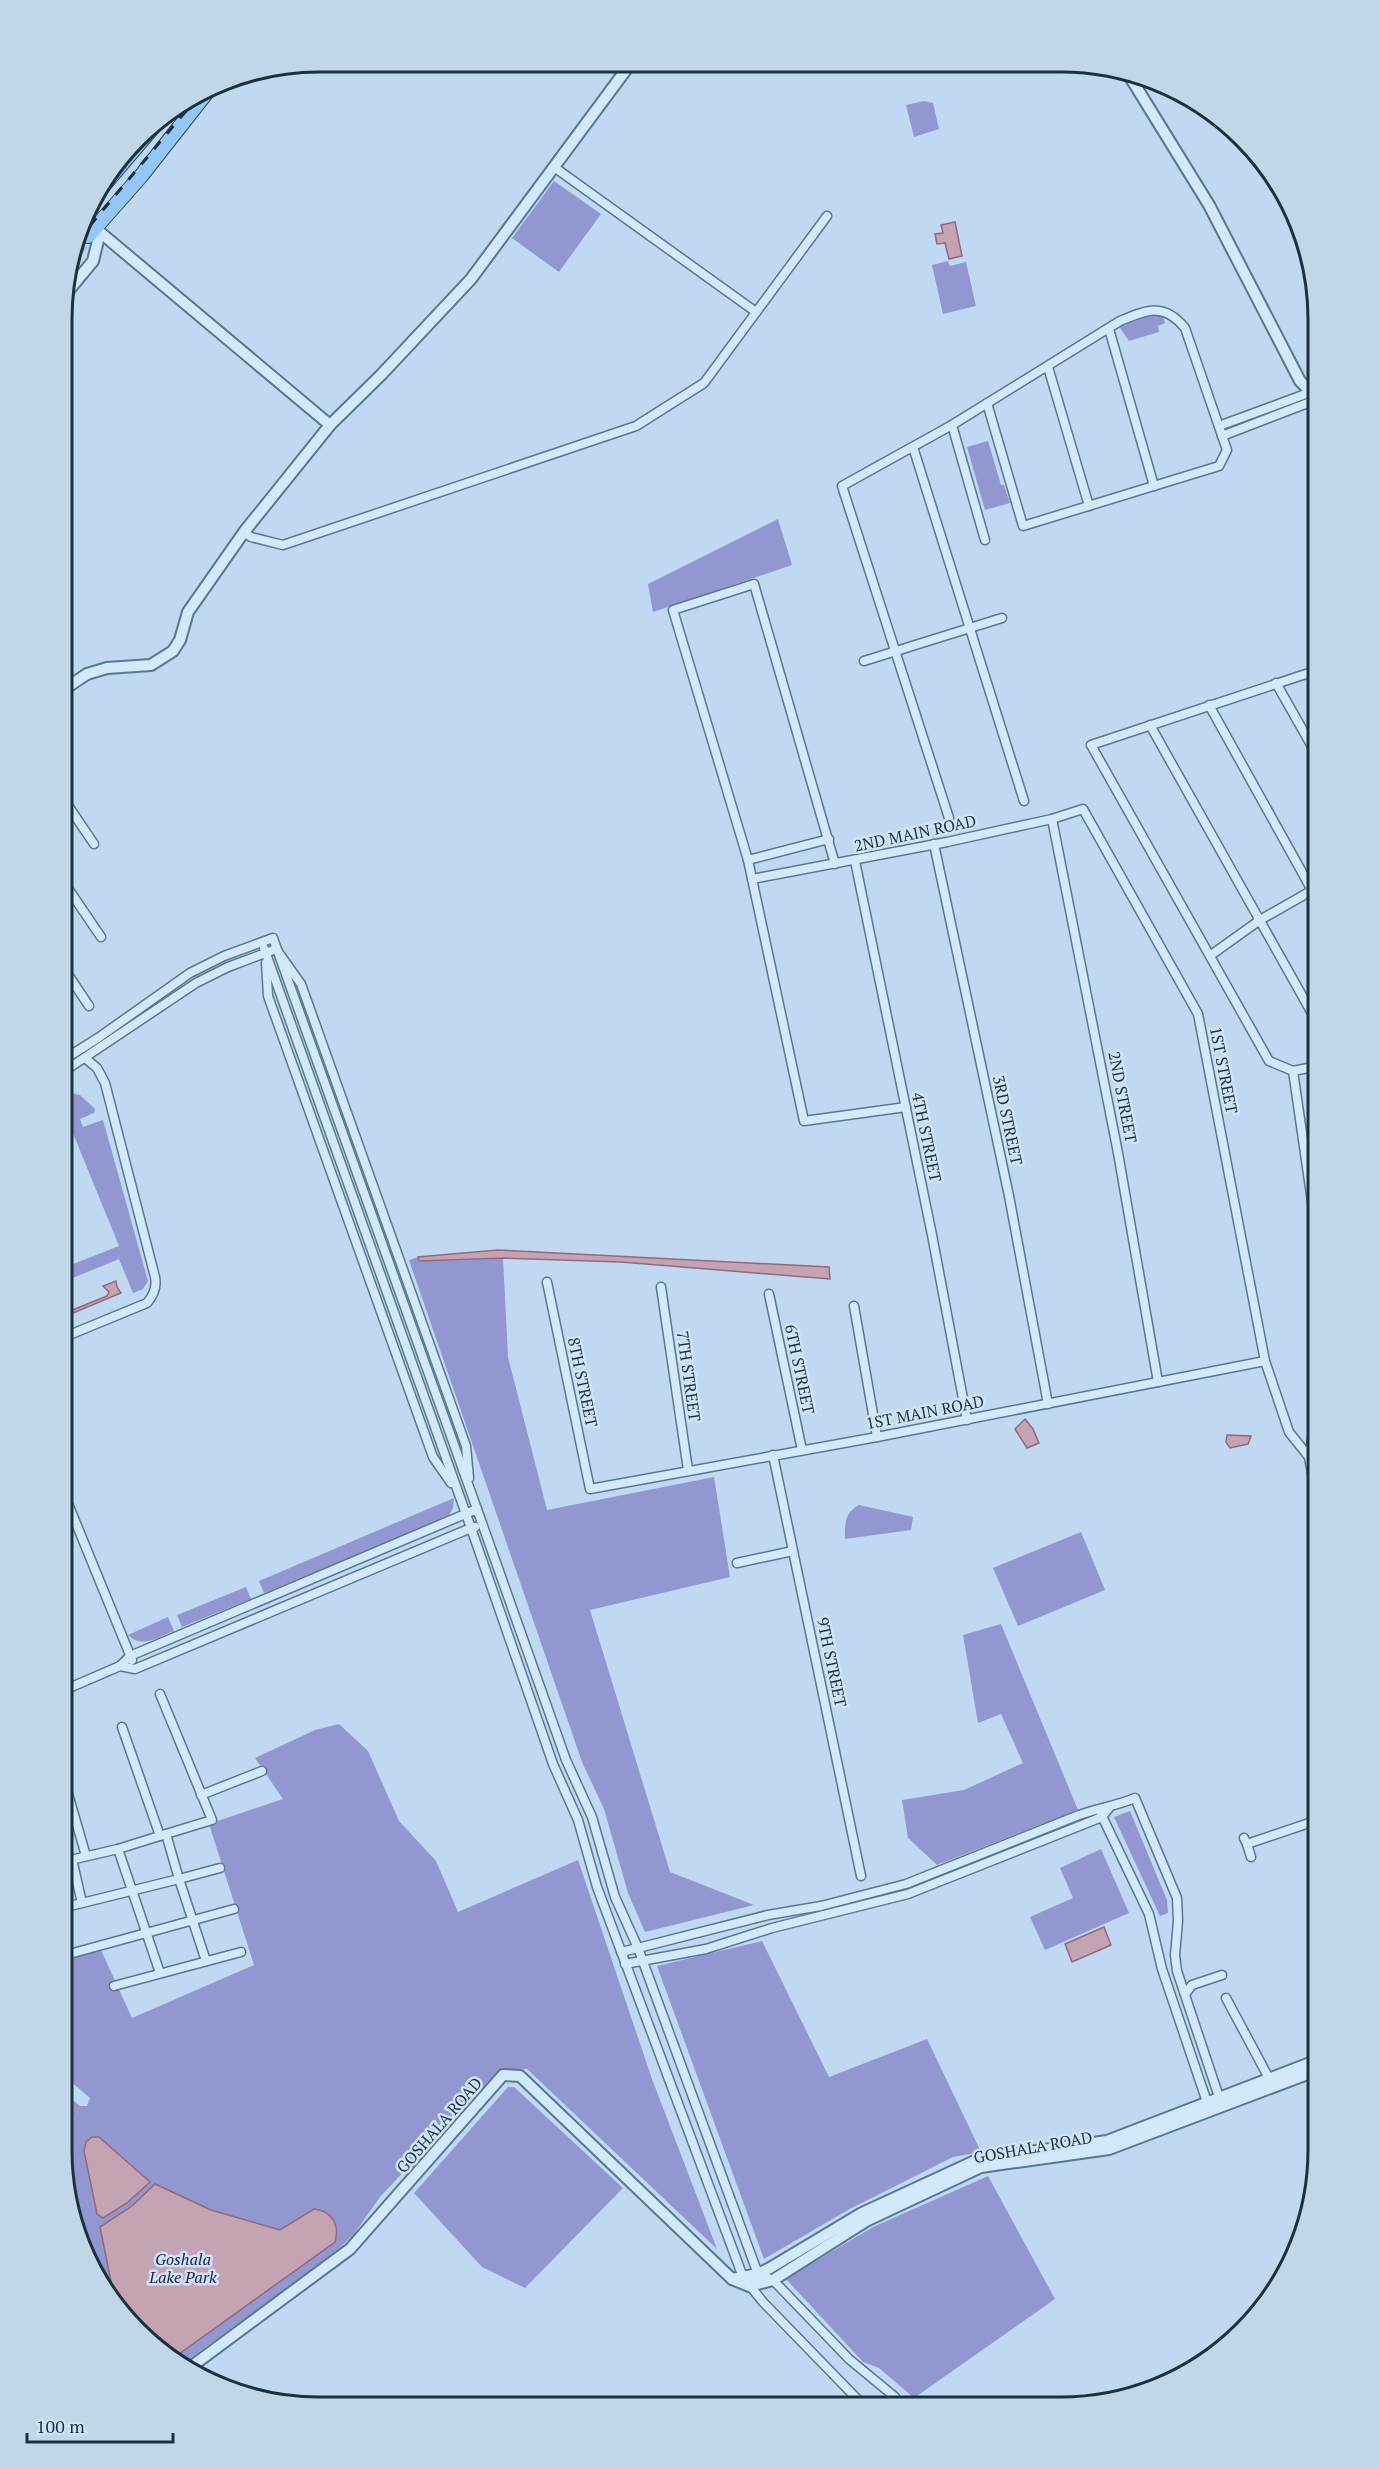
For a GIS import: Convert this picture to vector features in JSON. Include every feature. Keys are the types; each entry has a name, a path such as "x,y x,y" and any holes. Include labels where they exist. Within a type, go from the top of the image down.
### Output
{"main road":[{"path":"95,232 198,104"}],"street":[{"path":"72,684 87,674 106,668 151,665 166,657 180,640 188,612 244,532 330,426 471,279 624,72"},
{"path":"1134,83 1209,205 1300,381 1308,389"},
{"path":"554,167 756,312"},
{"path":"244,532 251,537 284,545 636,426 704,383 826,216"},
{"path":"95,232 330,426"},
{"path":"75,283 93,261 95,232"},
{"path":"949,818 842,486 952,425 987,403 1048,367 1120,321 1143,312 1159,310 1174,314 1185,327 1227,450 1219,466 1023,526 987,403"},
{"path":"1109,329 1154,486"},
{"path":"1048,367 1089,506"},
{"path":"1219,426 1254,418 1308,397"},
{"path":"1222,436 1254,418"},
{"path":"952,425 985,540"},
{"path":"913,447 1024,801"},
{"path":"835,864 754,584 673,610 752,879 804,1121 906,1107"},
{"path":"864,661 1002,618"},
{"path":"1308,673 1091,744 1269,1061 1293,1071 1308,1068"},
{"path":"1276,683 1308,739"},
{"path":"1209,705 1308,877"},
{"path":"1150,725 1308,1006"},
{"name":"2ND MAIN ROAD","path":"752,879 855,861 1052,819 1083,809"},
{"name":"1ST STREET","path":"1083,809 1198,1014 1265,1361 1289,1432 1308,1456"},
{"path":"72,811 94,844"},
{"name":"2ND STREET","path":"1052,819 1118,1153 1158,1383"},
{"path":"747,860 829,839"},
{"name":"3RD STREET","path":"934,844 1009,1196 1048,1404"},
{"name":"4TH STREET","path":"855,861 932,1235 967,1420"},
{"path":"1211,956 1260,920 1308,893"},
{"path":"72,900 101,938"},
{"path":"72,1054 190,973 224,956 273,938 566,1760 592,1817 615,1897 638,1948 759,2274 773,2280 849,2359 895,2397"},
{"path":"262,942 459,1493 553,1764 578,1820 597,1887 741,2281 855,2397"},
{"path":"72,1066 196,983 228,967 276,949"},
{"path":"276,949 301,984 466,1446 470,1489"},
{"path":"265,953 268,996 433,1457 459,1493"},
{"path":"72,980 89,1006"},
{"path":"72,1334 147,1302 154,1292 156,1282 105,1083 97,1068 85,1058"},
{"path":"1293,1071 1308,1174"},
{"name":"8TH STREET","path":"547,1282 590,1489"},
{"name":"7TH STREET","path":"661,1287 688,1470"},
{"name":"6TH STREET","path":"769,1294 802,1450"},
{"path":"854,1306 877,1437"},
{"name":"1ST MAIN ROAD","path":"590,1489 967,1420 1265,1361"},
{"name":"9TH STREET","path":"773,1455 861,1876"},
{"path":"72,1687 120,1666 130,1656 477,1509"},
{"path":"72,1514 135,1668"},
{"path":"120,1666 135,1668 482,1524"},
{"path":"737,1563 793,1551"},
{"path":"82,1904 72,1860 118,1849 212,1820 160,1694"},
{"path":"122,1727 179,1879 206,1961"},
{"path":"201,1795 262,1771"},
{"path":"626,1964 706,1949 772,1928 908,1894 1135,1798 1177,1898 1178,1921 1175,1955 1185,1994 1220,2102"},
{"path":"72,1808 86,1856"},
{"path":"621,1952 906,1884 1100,1813"},
{"path":"1100,1813 1149,1914 1162,1969 1209,2107"},
{"path":"1251,1857 1246,1841 1308,1823"},
{"path":"118,1849 160,1973"},
{"path":"72,1906 220,1868"},
{"path":"72,1953 234,1909"},
{"path":"114,1986 241,1952"},
{"path":"1185,1994 1192,1985 1222,1975"},
{"path":"1226,1998 1271,2082"},
{"name":"GOSHALA ROAD","path":"741,2281 759,2274 862,2213 980,2163 1109,2149 1308,2065"},
{"name":"GOSHALA ROAD","path":"1271,2082 1308,2073"},
{"name":"GOSHALA ROAD","path":"195,2364 350,2249 503,2075 520,2076 741,2281 773,2280 866,2221 980,2163"}],"green space":[{"path":"924,101 933,103 939,129 914,137 906,105"},
{"path":"554,181 601,214 559,272 512,238"},
{"path":"948,261 950,266 966,262 976,306 943,314 932,265"},
{"path":"1150,313 1163,316 1165,323 1158,326 1159,332 1129,341 1118,325"},
{"path":"988,441 1001,485 1004,485 1010,503 985,510 967,447"},
{"path":"778,519 792,565 653,612 648,584"},
{"path":"72,1093 80,1095 95,1109 94,1113 80,1119 83,1127 103,1120 148,1281 143,1289 133,1293 119,1259 72,1278 72,1264 119,1246 72,1131"},
{"path":"418,1257 420,1261 503,1258 508,1357 547,1510 714,1477 730,1577 590,1610 670,1872 754,1905 645,1932 628,1893 604,1809 582,1762 409,1260"},
{"path":"454,1498 453,1508 448,1517 264,1593 259,1581"},
{"path":"859,1505 913,1517 911,1530 845,1539 845,1524 848,1515"},
{"path":"1081,1532 1105,1590 1018,1626 993,1568"},
{"path":"246,1587 251,1599 182,1627 177,1615"},
{"path":"168,1617 174,1631 156,1639 144,1641 133,1639 128,1635"},
{"path":"1001,1624 1078,1810 937,1865 908,1838 902,1800 964,1790 1023,1763 1001,1714 978,1723 963,1635"},
{"path":"339,1724 368,1751 399,1821 436,1861 458,1912 578,1860 652,2079 717,2249 527,2069 497,2072 380,2197 354,2234 335,2253 189,2359 156,2336 133,2313 97,2259 80,2214 75,2189 72,2123 80,2106 87,2106 90,2098 72,2083 72,1957 101,1950 132,2018 254,1965 209,1824 283,1799 255,1758 315,1730"},
{"path":"1130,1811 1167,1900 1168,1913 1160,1916 1114,1817"},
{"path":"1101,1849 1129,1913 1045,1950 1030,1917 1073,1898 1060,1868"},
{"path":"762,1941 829,2077 927,2039 981,2152 953,2157 848,2210 764,2259 657,1966"},
{"path":"508,2087 514,2087 623,2188 525,2288 482,2267 414,2193"},
{"path":"988,2176 1055,2299 913,2397 879,2368 863,2362 786,2279 873,2227"}],"shaded area":[{"path":"955,222 962,256 949,259 945,243 937,244 935,234 943,233 941,225"},
{"path":"498,1250 829,1267 830,1279 621,1262 503,1258 419,1261 418,1257"},
{"path":"116,1281 121,1293 72,1313 72,1310 107,1296 109,1292 103,1286"},
{"path":"1025,1419 1033,1429 1039,1443 1027,1448 1015,1429"},
{"path":"1227,1435 1251,1436 1248,1444 1230,1448 1226,1442"},
{"path":"1104,1927 1111,1945 1072,1962 1065,1944"},
{"path":"72,2099 80,2106 72,2123"},
{"path":"92,2137 99,2137 150,2182 127,2203 103,2218 97,2214 84,2151 86,2142"},
{"name":"Goshala Lake Park","path":"155,2184 211,2210 280,2230 314,2209 320,2210 333,2220 336,2236 335,2242 180,2353 144,2325 111,2283 100,2227 132,2206"}],"tunnel":[{"path":"85,239 88,236"}],"railway":[{"path":"92,224 185,112"}]}
